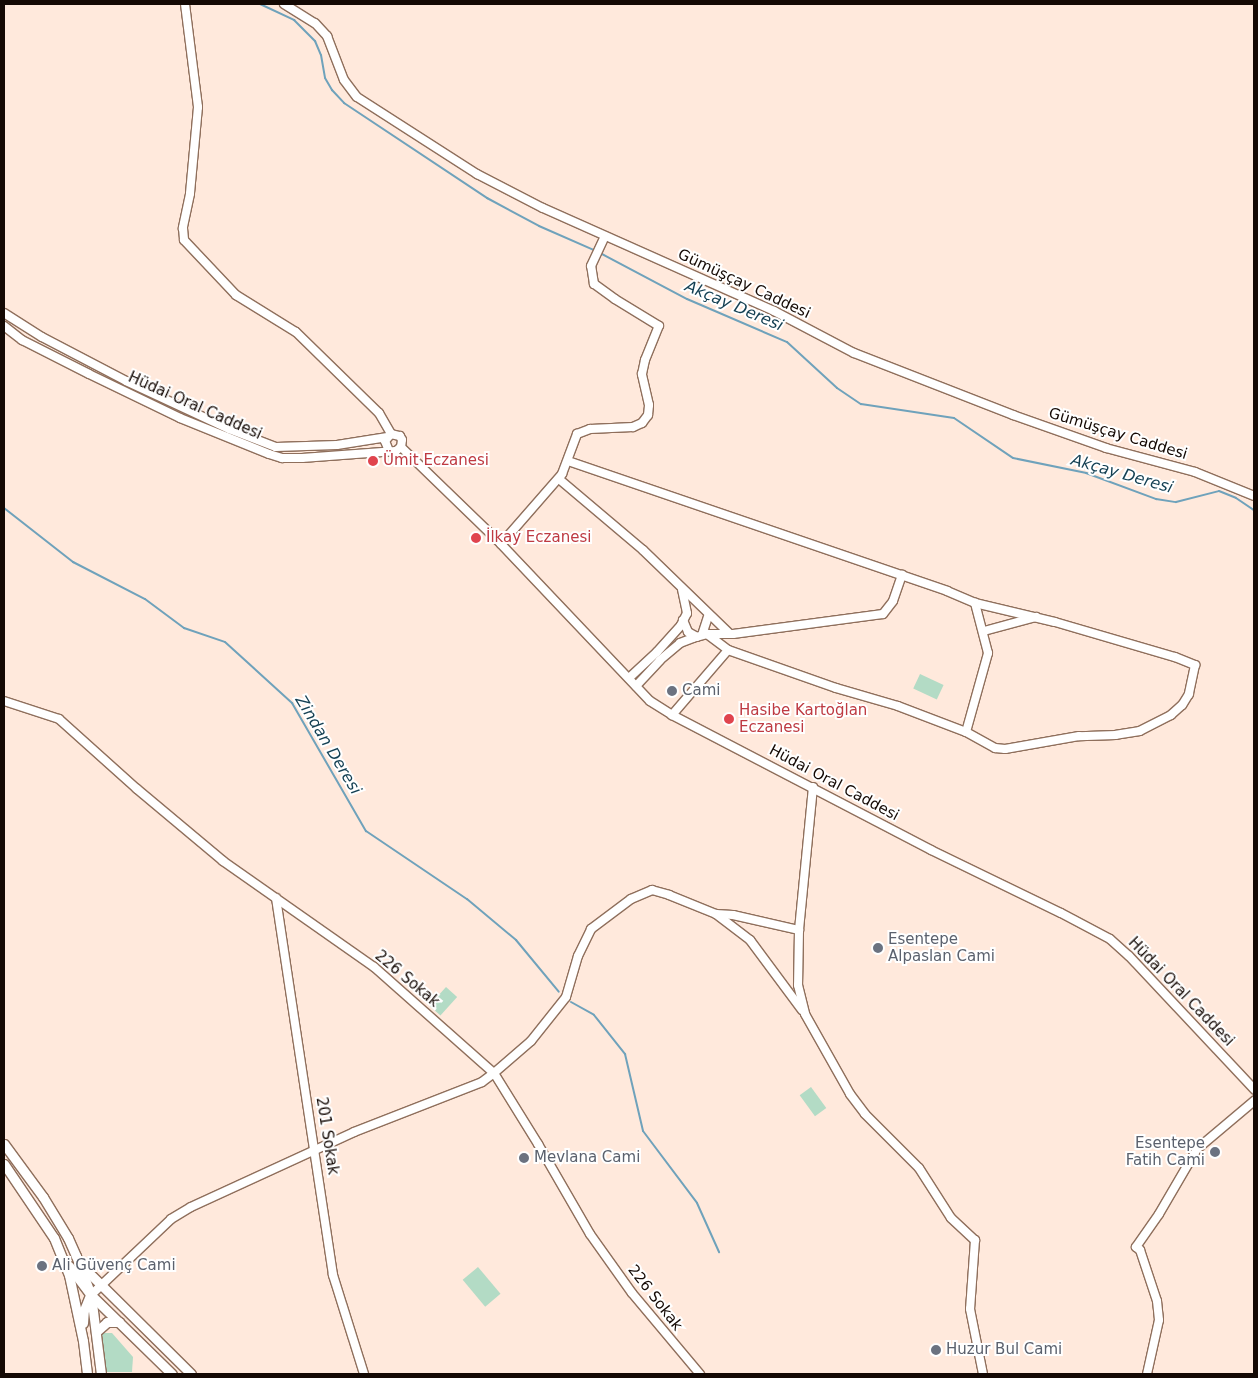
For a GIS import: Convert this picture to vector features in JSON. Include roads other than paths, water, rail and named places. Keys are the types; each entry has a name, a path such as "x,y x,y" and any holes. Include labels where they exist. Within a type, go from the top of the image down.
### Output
{"main road":[{"path":"4,1144 43,1197 68,1238 78,1261 90,1295 97,1330 101,1374"},
{"path":"4,1164 54,1238 58,1248 68,1274 83,1341 87,1374"},
{"path":"58,1248 90,1295 172,1374"},
{"path":"78,1261 191,1374"},
{"path":"83,1341 83,1314 90,1295"},
{"path":"97,1330 106,1322 119,1322"}],"street":[{"path":"185,4 198,107 190,194 183,228 184,240 236,295 293,329 379,413 389,435 385,445 389,450 396,452 402,447 402,440 400,436 389,435"},
{"name":"Gümüşçay Caddesi","path":"284,4 316,23 327,36 344,80 357,97 477,174 543,208 774,311 854,354 1013,415 1106,448 1195,472 1254,496"},
{"path":"501,544 560,478 579,432 590,429 632,427 646,420 649,405 642,374 645,360 659,326 595,286 591,276 591,266 605,236"},
{"name":"Hüdai Oral Caddesi","path":"4,312 42,337 126,381 229,429 276,447 337,445 389,435"},
{"name":"Hüdai Oral Caddesi","path":"4,326 22,340 180,418 269,454 282,458 302,458 389,450"},
{"name":"Hüdai Oral Caddesi","path":"402,447 501,544 650,701 672,715 931,850 1061,912 1110,939 1129,956 1254,1089"},
{"path":"568,461 902,575 975,602 1036,617 1176,657 1195,665 1189,694 1182,705 1171,715 1140,731 1116,735 1079,736 1005,749 995,748 966,732 898,706 836,688 728,650 702,635 680,643 660,660 636,686"},
{"path":"560,478 643,550 708,616 729,634"},
{"path":"681,588 688,632 702,635 729,634 883,614 894,601 902,575"},
{"path":"966,732 988,653 984,631 975,602"},
{"path":"629,678 657,652 696,603"},
{"path":"702,635 708,616"},
{"path":"984,631 1036,617"},
{"path":"672,715 728,650 729,634"},
{"name":"226 Sokak","path":"4,700 58,719 137,790 223,861 374,967 494,1073 590,1234 632,1293 700,1374"},
{"path":"805,1014 798,985 799,930 813,787"},
{"path":"90,1295 171,1219 191,1207 398,1114 482,1082 531,1041 566,997 578,956 591,929 631,899 652,890 716,914 750,940 805,1014 850,1094 860,1107 919,1168 951,1218 975,1240 970,1308 983,1374"},
{"name":"201 Sokak","path":"276,898 316,1150 333,1275 364,1374"},
{"path":"716,914 733,915 799,930"},
{"path":"1147,1374 1159,1320 1157,1301 1140,1250 1136,1247 1159,1214 1197,1148 1254,1101"}],"waterway":[{"name":"Akçay Deresi","path":"260,4 294,20 315,41 321,55 325,78 332,90 344,103 487,198 539,226 596,251"},
{"name":"Akçay Deresi","path":"600,253 687,299 787,342 837,388 861,404 954,418 1013,458 1086,473 1156,499 1176,502 1219,491 1236,498 1254,510"},
{"name":"Zindan Deresi","path":"4,508 73,562 145,599 184,628 225,642 292,703 366,831 467,899 516,940 559,992"},
{"name":"Zindan Deresi","path":"571,1002 594,1015 625,1054 643,1131 697,1203 719,1252"}],"place":[{"name":"Ümit Eczanesi","path":"373,461"},
{"name":"İlkay Eczanesi","path":"476,538"},
{"name":"Cami","path":"672,691"},
{"name":"Hasibe Kartoğlan Eczanesi","path":"729,719"},
{"name":"Esentepe Alpaslan Cami","path":"878,948"},
{"name":"Esentepe Fatih Cami","path":"1215,1152"},
{"name":"Mevlana Cami","path":"524,1158"},
{"name":"Ali Güvenç Cami","path":"42,1266"},
{"name":"Huzur Bul Cami","path":"936,1350"}]}
